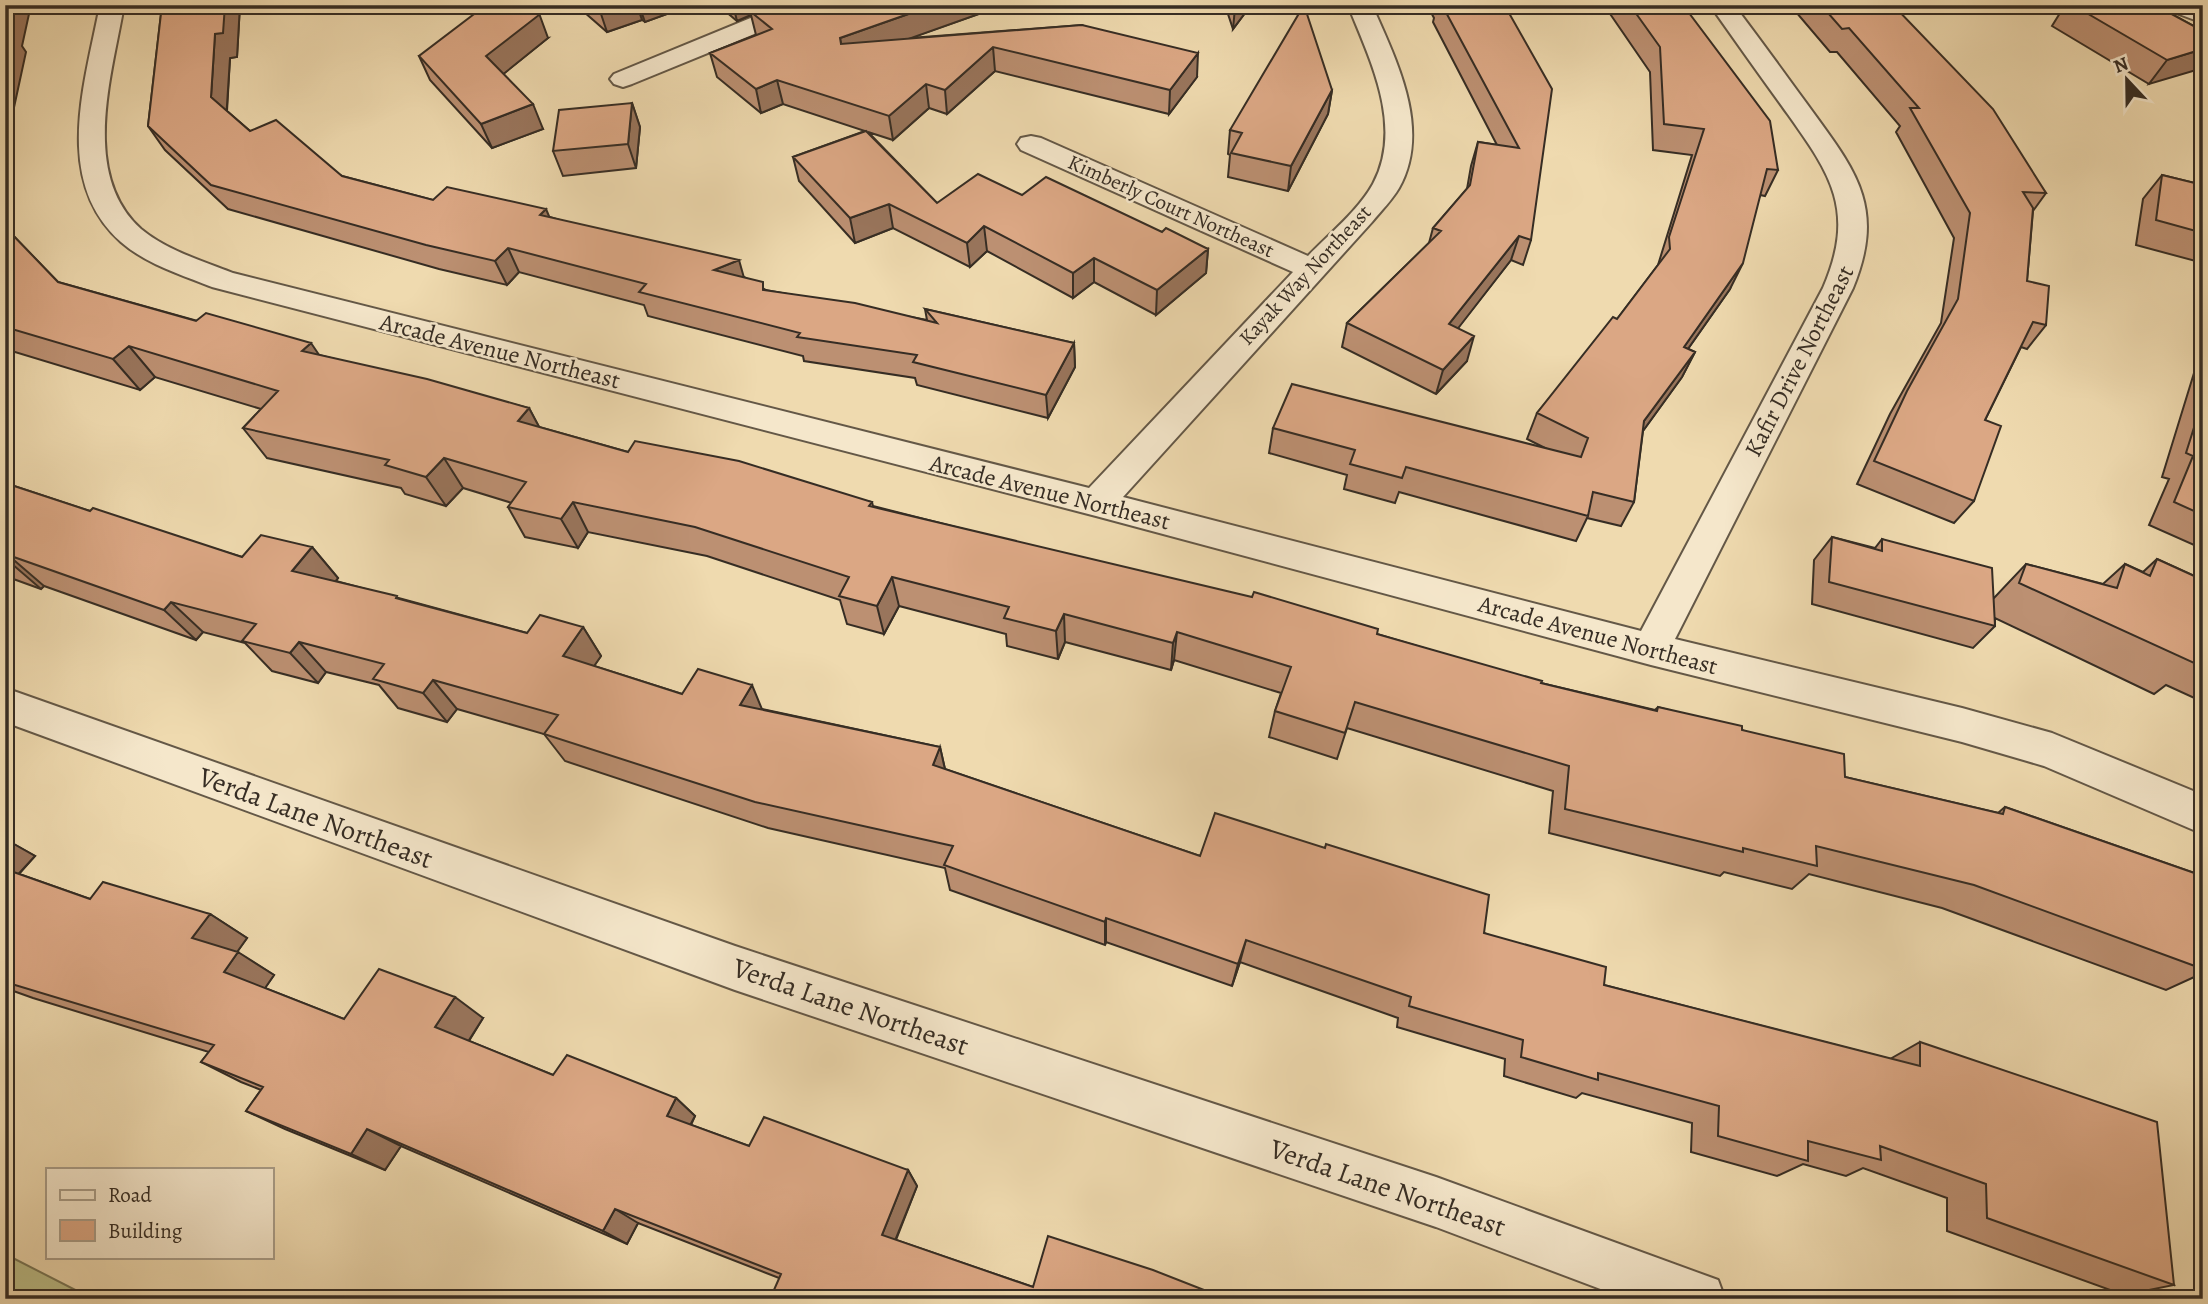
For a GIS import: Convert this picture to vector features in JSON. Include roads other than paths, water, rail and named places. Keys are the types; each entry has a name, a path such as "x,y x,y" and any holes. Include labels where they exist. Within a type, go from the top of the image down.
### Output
{"street":[{"path":"5,9 27,5"},
{"name":"Arcade Avenue Northeast","path":"112,5 91,130 92,167 107,208 131,235 172,259 223,280 1096,503 1651,649 1962,725 2052,751 2203,816"},
{"path":"623,79 804,5"},
{"name":"Kayak Way Northeast","path":"1096,503 1362,216 1386,186 1396,163 1398,123 1389,78 1360,5"},
{"name":"Kafir Drive Northeast","path":"1651,649 1838,288 1854,246 1847,189 1838,166 1722,5"},
{"path":"2177,5 2203,16"},
{"name":"Kimberly Court Northeast","path":"1031,144 1312,269"},
{"name":"Verda Lane Northeast","path":"5,705 735,968 1436,1202 1699,1299"}]}
